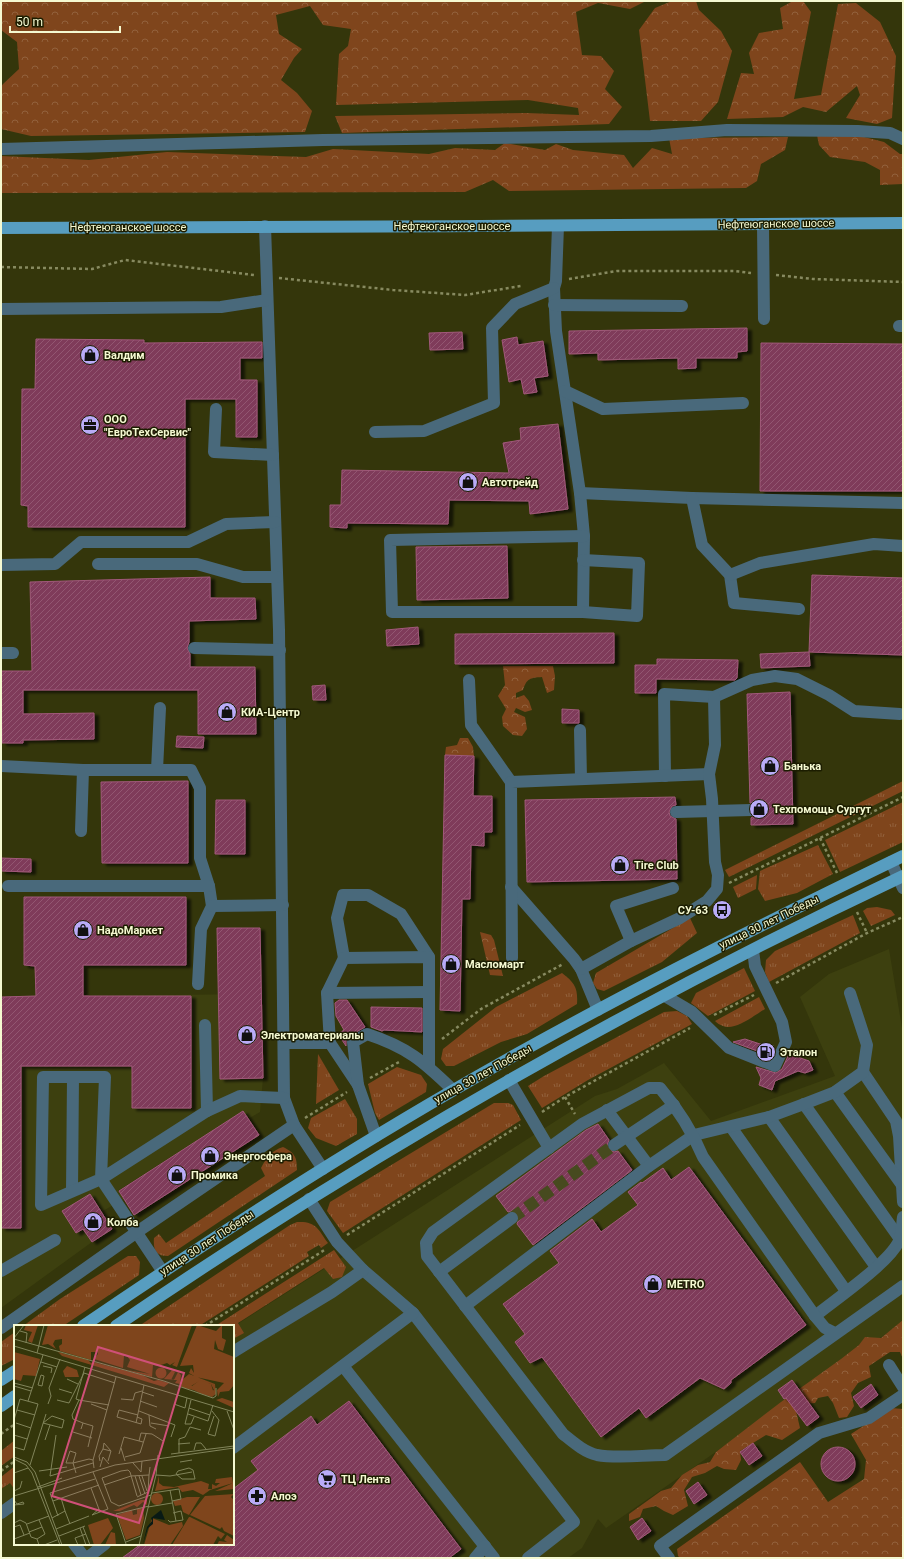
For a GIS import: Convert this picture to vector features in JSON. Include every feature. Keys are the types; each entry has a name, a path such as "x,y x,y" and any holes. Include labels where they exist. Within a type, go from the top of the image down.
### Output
{"main road":[{"name":"Нефтеюганское шоссе","path":"1,228 763,225 903,223"},
{"name":"улица 30 лет Победы","path":"84,1325 163,1272 323,1169 453,1090 598,1010 710,952 903,856"},
{"name":"улица 30 лет Победы","path":"117,1325 173,1287 309,1199 424,1129 509,1080 753,950 902,881"},
{"path":"1,1380 14,1372"},
{"path":"1,1406 14,1397"}],"street":[{"path":"1,149 323,140 651,136 727,130 858,130 890,133 903,139"},
{"path":"763,225 764,319"},
{"path":"265,226 280,650 284,1098 294,1125 323,1169"},
{"path":"558,226 554,305 556,331 580,493 584,536 583,612"},
{"path":"375,432 424,431 494,403 492,328 515,304 555,284"},
{"path":"1,309 221,307 267,300"},
{"path":"554,305 682,306"},
{"path":"565,391 603,409 743,402"},
{"path":"216,409 214,452 273,455"},
{"path":"580,493 692,498 903,503"},
{"path":"692,498 702,545 730,575 734,603 799,609"},
{"path":"1,565 55,564 80,542 188,542 226,524 275,522"},
{"path":"583,560 638,563 637,616 583,612 392,612 390,540 584,536"},
{"path":"730,575 760,563 874,544 903,546"},
{"path":"98,564 197,564 243,577 277,576"},
{"path":"194,648 280,650"},
{"path":"665,776 664,694 714,697 752,680 775,676 797,679 829,695 854,711 900,714"},
{"path":"470,680 471,725 511,782 512,958"},
{"path":"580,969 680,918 707,901 717,889 718,875 715,862 712,799 709,774 716,745 714,697"},
{"path":"157,770 160,708"},
{"path":"580,730 581,779"},
{"path":"1,766 83,770 191,770 200,788 200,858 209,886 212,906 201,929 198,984"},
{"path":"81,831 83,770"},
{"path":"511,782 709,774"},
{"path":"676,812 751,810"},
{"path":"891,862 902,881"},
{"path":"8,886 209,886"},
{"path":"512,887 566,949 580,969 598,1010"},
{"path":"631,942 616,906 673,888"},
{"path":"358,1085 330,1043 327,993 344,958 337,918 343,895 368,894 401,914 429,957 429,1066"},
{"path":"212,906 283,905"},
{"path":"665,996 692,1012 703,1021 729,1048 775,1066 786,1042 782,1022 755,966 753,950"},
{"path":"344,958 429,957"},
{"path":"327,993 428,992"},
{"path":"850,993 867,1045 863,1072 896,1121 899,1136 903,1202"},
{"path":"204,1025 207,1111"},
{"path":"376,1136 358,1085 353,1042 367,1034 389,1041 414,1055 429,1066 453,1090"},
{"path":"284,1044 330,1043"},
{"path":"465,1306 649,1166 694,1135 769,1117 804,1104 835,1092 863,1072"},
{"path":"163,1272 101,1179 105,1077 43,1077 41,1205 101,1179 207,1111 240,1096 284,1098"},
{"path":"72,1192 73,1077"},
{"path":"509,1080 549,1148"},
{"path":"835,1333 825,1328 815,1316 703,1157 694,1135 674,1105 660,1088 649,1088 582,1124 433,1232 426,1243 427,1256 563,1434 581,1448 596,1454 604,1455 665,1455 903,1286"},
{"path":"835,1092 902,1185"},
{"path":"804,1104 900,1239"},
{"path":"614,1145 674,1105"},
{"path":"607,1110 649,1166"},
{"path":"769,1117 876,1267"},
{"path":"1,1328 136,1232 294,1125"},
{"path":"731,1127 846,1291"},
{"path":"309,1199 337,1242 363,1270 413,1313 574,1522 528,1558"},
{"path":"815,1316 876,1267 894,1250 900,1239 903,1216"},
{"path":"439,1272 512,1218"},
{"path":"1,1271 55,1240"},
{"path":"234,1351 332,1292 363,1270"},
{"path":"234,1447 413,1313"},
{"path":"889,1365 903,1387"},
{"path":"343,1366 494,1558"},
{"path":"669,1558 660,1546 818,1433 869,1418 903,1395"},
{"path":"1,1513 14,1504"},
{"path":"75,1545 89,1557 104,1545"},
{"path":"475,1558 485,1546"}],"path":[{"path":"1,267 92,269 125,260 393,290 465,295 526,286"},
{"path":"555,284 617,271 735,271 814,279 903,282"},
{"path":"207,1325 531,1118 565,1098 703,1021 766,989 867,933 903,917"},
{"path":"565,1098 582,1124"},
{"path":"1,1434 14,1425"},
{"path":"1,1471 14,1462"}],"shaded area":[{"path":"889,949 903,1034 903,1322 606,1528 598,1519 582,1548 568,1558 1,1558 1,1489 14,1480 14,1545 234,1545 234,1326 595,1096 617,1089 664,1063 711,1121 835,1076 800,997 829,974"},
{"path":"261,994 263,1078 260,1112 248,1119 243,1111 119,1190 124,1199 101,1212 76,1233 83,1229 92,1242 1,1308 1,997"}],"green space":[{"path":"1,1 646,1 630,9 598,3 576,12 582,55 601,56 614,71 605,89 622,107 609,124 342,133 335,116 526,113 579,115 578,108 528,100 336,105 339,54 348,46 351,29 323,25 310,6 276,15 279,34 302,49 294,58 281,80 297,93 312,111 305,132 31,136 1,129 1,87 19,69 17,42 1,30"},
{"path":"672,1 696,1 699,10 721,31 732,51 718,102 701,121 650,121 639,30 655,8"},
{"path":"793,1 803,1 811,12 794,99 821,95 838,4 856,3 880,22 896,56 892,118 877,124 846,118 860,95 857,86 826,112 803,107 783,117 727,119 741,73 754,74 749,53 759,33 783,29 780,8"},
{"path":"848,133 884,142 900,154 903,154 903,184 880,185 880,170 865,162 830,157 819,145 817,135"},
{"path":"788,137 785,150 761,164 757,181 746,188 509,191 493,180 465,192 1,193 1,156 89,160 167,152 306,157 333,149 429,154 455,148 495,150 505,143 545,150 556,144 573,150 624,155 633,168 652,148 672,154 669,138"},
{"path":"503,666 553,666 555,676 554,690 547,693 542,677 530,679 526,683 523,690 516,693 516,698 524,695 529,701 532,710 525,712 516,708 514,712 525,717 527,729 522,736 513,735 503,726 502,717 506,709 498,696 505,685"},
{"path":"460,738 468,738 473,747 474,756 445,755 446,747 457,745"},
{"path":"903,781 903,791 729,877 725,870"},
{"path":"903,802 903,842 840,872 825,840"},
{"path":"818,845 833,874 797,893 765,901 758,889 760,871"},
{"path":"757,875 756,889 738,898 733,887"},
{"path":"877,907 891,910 895,915 871,926 863,911 867,908"},
{"path":"853,915 860,933 769,982 765,972 766,960 775,951"},
{"path":"690,918 697,933 662,962 604,991 597,989 593,983 596,973"},
{"path":"480,932 491,935 494,940 503,976 490,975"},
{"path":"744,968 755,991 708,1016 691,1003 696,993"},
{"path":"562,973 575,986 577,1004 527,1034 501,1042 454,1066 446,1066 441,1059 443,1049 496,1007"},
{"path":"759,997 765,1009 745,1022 728,1027 715,1021"},
{"path":"677,1011 687,1016 692,1024 588,1080 542,1108 528,1086 664,1012"},
{"path":"318,1054 339,1090 316,1104"},
{"path":"397,1067 421,1075 427,1084 426,1092 379,1120 375,1113 368,1084"},
{"path":"345,1099 357,1119 357,1134 336,1146 316,1138 308,1128 311,1118"},
{"path":"494,1103 508,1103 513,1105 521,1120 343,1233 327,1211 330,1202"},
{"path":"283,1147 293,1153 297,1170 168,1256 161,1255 156,1252 154,1238 159,1234 166,1243 265,1176 261,1168 265,1161 272,1153"},
{"path":"297,1222 303,1222 313,1225 319,1230 328,1243 321,1248 319,1245 307,1252 309,1256 201,1325 140,1325 290,1225"},
{"path":"334,1250 346,1267 342,1277 333,1279 324,1268 238,1323 244,1333 234,1338 234,1325 217,1325"},
{"path":"128,1256 136,1256 140,1262 139,1275 64,1325 24,1325 60,1299"},
{"path":"903,1320 903,1359 900,1352 890,1352 869,1366 871,1377 858,1383 851,1393 854,1406 847,1417 839,1418 833,1403 828,1396 818,1398 815,1403 804,1404 796,1411 800,1428 782,1440 766,1435 740,1451 741,1460 736,1470 724,1469 717,1466 705,1473 692,1477 684,1490 688,1506 673,1515 656,1506 643,1509 640,1517 629,1521 629,1514 661,1491 671,1488 682,1475 698,1465 710,1462 716,1452 781,1402 841,1359 859,1345 865,1337 881,1338"},
{"path":"14,1333 14,1360 1,1366 1,1342"},
{"path":"891,1408 903,1409 903,1558 680,1558 678,1556 677,1549 800,1462 828,1502 864,1479 866,1460 851,1434"},
{"path":"14,1441 14,1457 1,1466 1,1451"},
{"path":"14,1467 14,1489 10,1483 1,1489 1,1477"}],"building":[{"path":"747,328 747,351 737,352 737,358 696,358 696,368 678,369 678,358 598,360 598,353 569,354 569,331"},
{"path":"462,332 463,349 430,350 429,333"},
{"path":"517,337 518,345 543,341 548,376 534,378 537,392 524,394 521,379 509,382 502,340"},
{"path":"36,339 144,340 144,343 262,342 262,358 240,358 240,380 257,380 257,437 236,437 236,399 185,399 185,527 28,527 28,506 21,505 22,389 35,389"},
{"path":"761,343 903,344 903,491 760,491"},
{"path":"558,424 568,509 530,514 529,501 449,500 448,524 347,523 347,528 330,527 330,505 341,505 342,470 509,473 503,443 521,440 520,428"},
{"path":"507,546 508,598 417,600 416,547"},
{"path":"812,575 903,578 903,655 809,652"},
{"path":"210,577 210,598 255,598 256,619 189,621 189,642 187,648 190,654 190,667 255,667 256,734 198,734 198,690 23,690 23,714 94,713 94,739 23,740 23,743 2,743 1,671 32,671 30,582"},
{"path":"418,627 419,644 387,646 386,630"},
{"path":"614,633 614,663 455,664 455,634"},
{"path":"809,652 810,666 761,668 760,654"},
{"path":"657,659 738,660 737,678 735,680 656,679 656,693 635,693 635,665 657,665"},
{"path":"325,685 326,700 313,700 312,686"},
{"path":"790,692 793,824 751,825 751,818 757,814 758,809 755,804 750,803 747,694"},
{"path":"562,709 579,710 579,723 562,723"},
{"path":"177,736 204,737 203,748 176,747"},
{"path":"445,755 474,756 473,796 492,796 492,832 484,832 484,846 471,845 470,899 462,899 460,1011 440,1010"},
{"path":"188,781 188,863 102,863 101,782"},
{"path":"675,797 676,805 672,806 669,812 670,816 676,819 677,879 527,882 525,800"},
{"path":"216,800 245,800 245,854 215,854"},
{"path":"1,858 31,859 31,872 1,871"},
{"path":"24,897 186,897 186,965 83,965 83,996 191,996 191,1108 132,1108 132,1066 21,1066 21,1228 1,1228 1,997 36,996 35,966 24,965"},
{"path":"217,928 260,928 263,1078 220,1079"},
{"path":"339,1000 347,1000 365,1027 346,1039 346,1046 338,1034 344,1030 336,1016 335,1003"},
{"path":"371,1007 422,1008 422,1032 382,1031 371,1027"},
{"path":"745,1039 775,1049 771,1056 733,1042"},
{"path":"789,1054 809,1061 813,1070 805,1073 798,1071 775,1081 772,1090 759,1085 761,1078 756,1067 776,1073 782,1069"},
{"path":"243,1111 259,1135 134,1215 119,1191"},
{"path":"598,1124 609,1140 607,1145 608,1149 614,1152 618,1151 632,1170 533,1245 517,1224 519,1218 518,1213 512,1211 508,1212 496,1196 586,1130"},
{"name":"METRO","path":"689,1167 806,1325 731,1380 731,1383 724,1389 700,1378 646,1418 639,1408 601,1437 542,1357 530,1363 515,1342 525,1334 503,1304 559,1263 550,1251 592,1219 601,1232 638,1205 628,1192 641,1182 642,1183 663,1168 671,1180"},
{"path":"90,1194 112,1229 92,1242 83,1229 76,1233 62,1211"},
{"path":"792,1380 819,1417 807,1426 786,1398 784,1399 778,1390"},
{"path":"871,1384 878,1395 861,1408 853,1397"},
{"name":"ТЦ Лента","path":"349,1401 461,1549 449,1558 122,1558 140,1545 234,1545 234,1488 258,1470 251,1461 311,1416 317,1425"},
{"path":"753,1443 762,1456 749,1465 740,1452"},
{"path":"841,1447 850,1452 854,1457 854,1471 850,1476 845,1480 835,1481 831,1480 822,1471 821,1461 822,1457 831,1448"},
{"path":"698,1482 707,1495 694,1504 686,1491"},
{"path":"642,1518 651,1531 638,1540 630,1527"}],"tunnel":[{"path":"512,1218 614,1145"}],"place":[{"name":"Валдим","path":"90,355"},
{"name":"ООО \"ЕвроТехСервис\"","path":"90,425"},
{"name":"Автотрейд","path":"468,482"},
{"name":"КИА-Центр","path":"227,712"},
{"name":"Банька","path":"770,766"},
{"name":"Техпомощь Сургут","path":"759,809"},
{"name":"Tire Club","path":"620,865"},
{"name":"СУ-63","path":"722,910"},
{"name":"НадоМаркет","path":"83,930"},
{"name":"Масломарт","path":"451,964"},
{"name":"Электроматериалы","path":"247,1035"},
{"name":"Эталон","path":"766,1052"},
{"name":"Энергосфера","path":"210,1156"},
{"name":"Промика","path":"177,1175"},
{"name":"Колба","path":"93,1222"},
{"name":"METRO","path":"653,1284"},
{"name":"ТЦ Лента","path":"327,1479"},
{"name":"Алоэ","path":"257,1496"}]}
